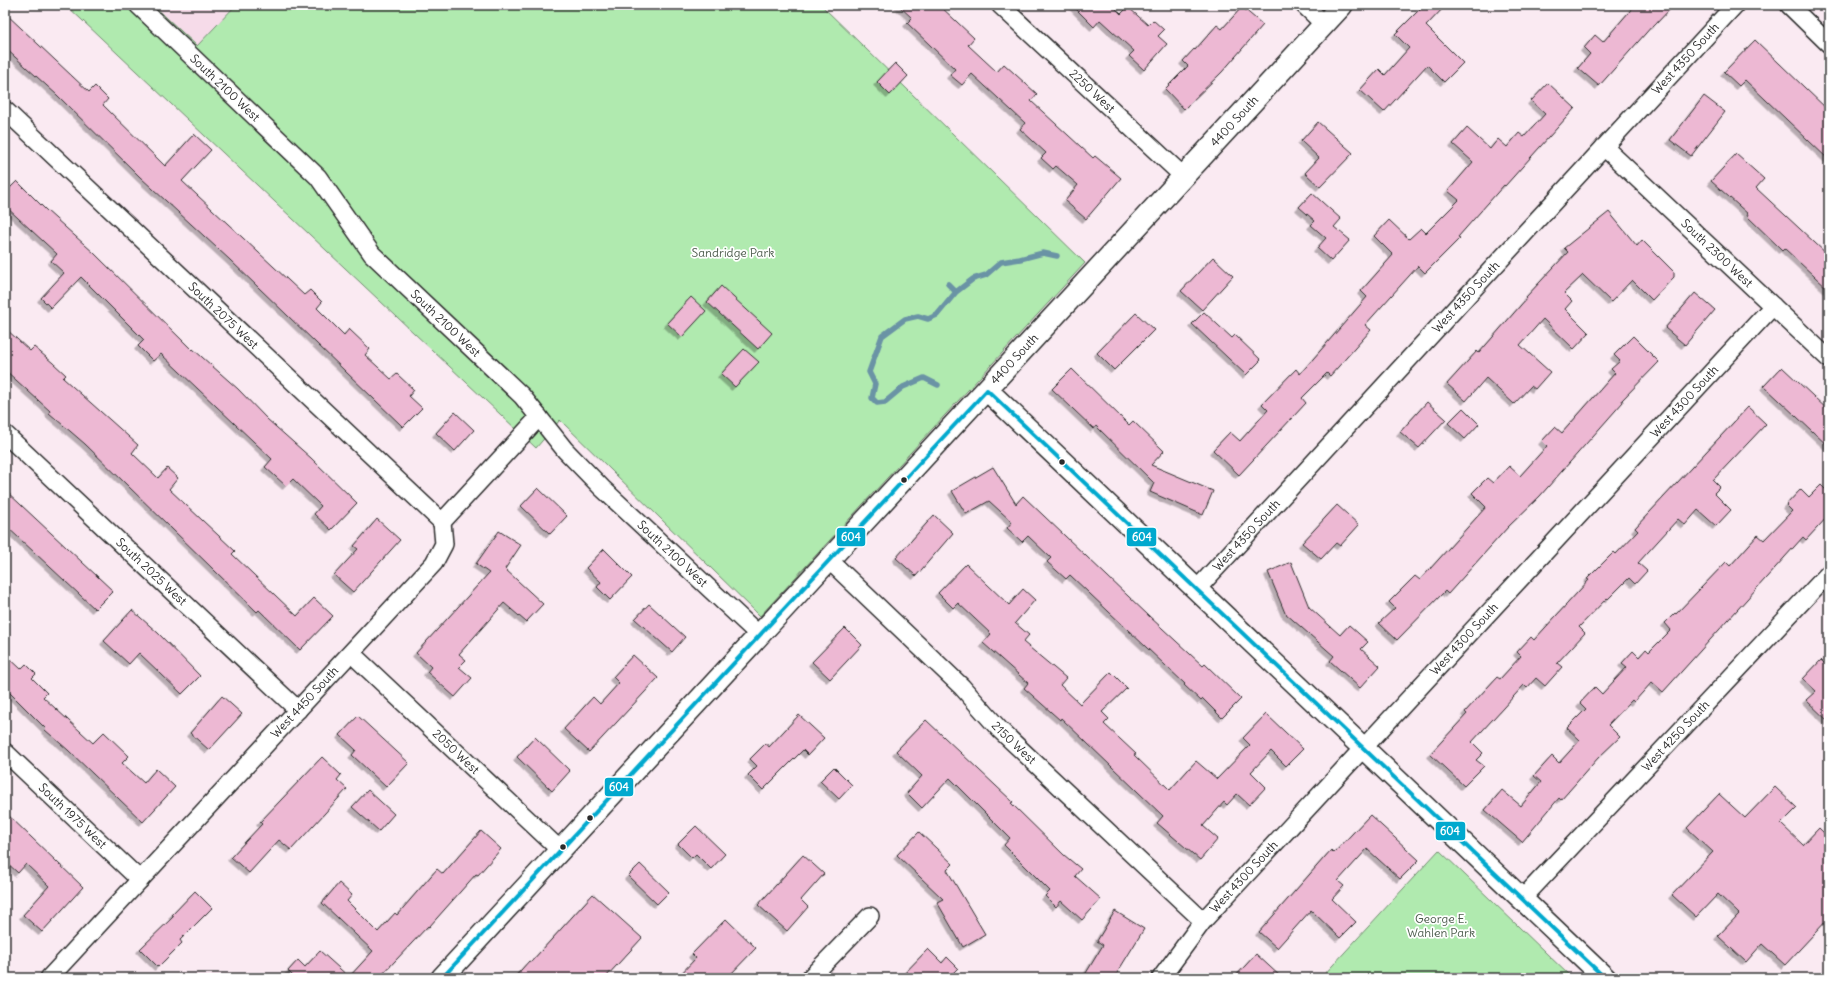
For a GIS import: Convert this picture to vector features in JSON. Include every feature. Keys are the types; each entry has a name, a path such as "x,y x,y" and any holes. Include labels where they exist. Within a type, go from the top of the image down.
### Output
{"street":[{"name":"South 2100 West","path":"138,5 318,177 372,254 522,396 565,450 602,488 759,636"},
{"name":"2250 West","path":"1000,5 1184,177"},
{"path":"1304,5 1324,24"},
{"name":"4400 South","path":"442,978 1342,5"},
{"name":"West 4350 South","path":"1197,589 1734,5"},
{"path":"1789,5 1829,44"},
{"name":"South 2075 West","path":"5,110 442,522"},
{"name":"South 2300 West","path":"1604,147 1829,359"},
{"name":"West 4300 South","path":"1162,978 1203,921 1773,306"},
{"path":"987,390 1605,978"},
{"path":"442,522 539,417"},
{"name":"South 2025 West","path":"5,434 298,710"},
{"name":"West 4450 South","path":"49,978 434,563 444,544 442,522"},
{"name":"2150 West","path":"829,560 962,687 1000,730 1203,921"},
{"name":"West 4250 South","path":"1522,899 1829,573"},
{"name":"2050 West","path":"351,653 560,850"},
{"name":"South 1975 West","path":"5,752 140,880"},
{"path":"810,978 870,916"}],"shaded area":[{"path":"153,5 236,5 197,46"}],"green space":[{"name":"Sandridge Park","path":"66,5 153,5 197,46 236,5 821,5 1085,263 760,616 560,420 536,448"},
{"name":"George E. Wahlen Park","path":"1439,850 1572,978 1321,978"}],"building":[{"path":"898,5 939,5 974,38 968,45 997,72 1004,64 1037,94 1031,101 1093,158 1095,156 1121,178 1086,219 1065,201 1078,185 1056,166 1053,169 1041,158 1046,153 1020,129 1025,123 972,74 962,85 950,75 955,69 907,23 912,18"},
{"path":"1072,5 1114,5 1113,6 1121,14 1128,7 1148,25 1153,20 1164,30 1158,36 1167,44 1144,70 1129,56 1134,51 1100,20 1094,27"},
{"path":"1424,5 1446,5 1426,26 1463,63 1444,82 1427,65 1384,112 1360,90 1379,69 1385,75 1409,48 1395,34"},
{"path":"1635,5 1674,5 1654,26 1653,25 1599,86 1578,68 1590,54 1584,48 1595,35 1603,42"},
{"path":"1242,7 1263,25 1222,72 1184,109 1165,89 1188,66 1183,61 1194,49 1195,50 1217,25 1222,29"},
{"path":"5,13 89,92 95,86 108,99 103,105 165,166 194,134 211,150 182,181 304,295 310,290 322,302 317,308 344,335 349,329 370,349 365,355 391,379 397,374 414,390 409,396 422,408 403,427 230,260 140,177 57,95 5,48"},
{"path":"1755,40 1829,111 1829,160 1745,80 1739,86 1724,72"},
{"path":"895,63 908,76 890,95 877,82"},
{"path":"1548,83 1575,108 1458,237 1460,238 1425,273 1418,266 1365,325 1371,330 1330,376 1327,373 1302,398 1306,403 1239,475 1213,450 1230,432 1240,441 1268,410 1262,404 1296,369 1300,374 1367,297 1361,291 1393,255 1374,236 1389,220 1409,239 1421,228 1426,233 1459,200 1448,191 1473,162 1453,144 1467,128 1490,149 1498,139 1507,147 1519,133 1524,137 1545,114 1531,101"},
{"path":"1704,96 1725,112 1691,156 1670,140"},
{"path":"1318,122 1353,153 1320,187 1305,173 1319,158 1301,141"},
{"path":"1736,154 1764,179 1756,188 1829,256 1829,290 1784,248 1782,250 1747,216 1748,214 1711,181"},
{"path":"17,181 46,210 94,253 192,350 193,349 238,389 267,419 311,458 357,503 331,530 314,514 321,506 293,479 286,486 265,467 272,459 161,354 153,361 138,346 144,340 81,277 51,308 41,298 64,273 51,261 57,254 5,206 5,193"},
{"path":"1312,193 1341,219 1334,227 1350,240 1331,261 1317,248 1326,238 1311,225 1315,221 1299,207"},
{"path":"1609,212 1637,246 1642,240 1674,272 1674,277 1652,300 1632,280 1611,302 1583,275 1564,293 1572,301 1565,309 1589,333 1574,349 1543,319 1520,345 1550,372 1535,389 1531,386 1514,404 1486,378 1466,401 1447,384 1477,351 1479,353 1527,298 1526,297 1568,252 1564,248"},
{"path":"1213,257 1233,276 1202,310 1181,291"},
{"path":"721,286 772,333 758,349 707,302"},
{"path":"1695,293 1715,310 1685,345 1665,328"},
{"path":"691,297 706,311 682,337 667,323"},
{"path":"1204,312 1232,338 1235,335 1261,360 1246,375 1192,324"},
{"path":"1136,313 1154,330 1114,370 1097,353"},
{"path":"5,328 30,351 34,347 53,363 66,375 63,378 138,445 132,453 158,478 167,468 178,478 169,489 235,551 232,554 297,616 314,598 333,616 300,650 259,610 257,612 85,444 49,413 50,411 5,370"},
{"path":"1633,336 1659,362 1622,400 1623,402 1540,496 1508,527 1448,594 1445,591 1397,640 1379,623 1395,608 1389,602 1415,576 1420,580 1486,507 1472,493 1487,478 1493,483 1509,466 1520,476 1547,446 1542,441 1555,427 1562,433 1615,373 1611,369 1620,361 1614,355"},
{"path":"744,349 759,362 735,387 721,374"},
{"path":"1782,367 1829,411 1829,447 1764,386"},
{"path":"1072,369 1129,425 1133,421 1164,451 1151,465 1213,491 1203,515 1150,492 1154,483 1096,426 1094,429 1052,389"},
{"path":"1427,402 1446,419 1419,448 1400,432"},
{"path":"1748,407 1766,424 1713,480 1720,487 1714,493 1731,510 1716,526 1698,510 1685,525 1678,519 1638,563 1647,571 1635,584 1629,578 1579,627 1585,633 1557,663 1562,667 1545,686 1536,678 1527,688 1524,685 1472,742 1483,753 1476,760 1484,766 1464,786 1430,754 1467,714 1465,712 1497,677 1500,679 1521,656 1517,652 1531,637 1534,640 1589,580 1587,579 1614,552 1616,554 1638,531 1635,528"},
{"path":"1463,408 1479,424 1465,439 1448,423"},
{"path":"455,412 474,430 455,451 436,433"},
{"path":"993,467 1016,504 1023,496 1149,616 1203,666 1205,664 1241,699 1222,718 1203,699 1201,701 1070,575 1066,579 1047,562 1051,558 1028,536 1022,542 1007,528 1012,522 989,501 966,514 952,491"},
{"path":"1821,485 1829,493 1829,515 1806,540 1803,537 1663,692 1652,682 1634,702 1632,700 1608,725 1620,737 1598,758 1561,800 1559,798 1522,842 1485,810 1502,790 1521,806 1541,782 1534,776 1552,756 1559,763 1580,740 1567,728 1586,709 1580,703 1595,687 1602,694 1627,667 1622,663 1633,651 1639,657 1646,649 1649,652 1671,630 1665,623 1675,613 1676,614 1726,562 1730,566 1758,535 1764,540 1792,511 1786,505 1801,489 1809,497"},
{"path":"538,488 567,516 550,534 521,506"},
{"path":"5,490 113,591 95,609 5,525"},
{"path":"1337,505 1359,525 1340,546 1336,543 1321,559 1302,543"},
{"path":"934,515 953,533 916,576 896,558"},
{"path":"377,519 400,540 353,592 334,575 358,549 354,546"},
{"path":"499,531 521,545 505,569 543,604 526,622 504,603 459,654 466,660 459,667 472,678 455,697 427,672 431,667 416,653 489,573 476,564"},
{"path":"604,549 632,577 610,600 597,587 601,582 586,568"},
{"path":"1291,562 1309,607 1340,635 1349,625 1368,642 1361,649 1380,666 1360,688 1330,661 1334,656 1285,613 1268,572"},
{"path":"966,564 1009,605 1023,589 1035,600 1015,623 1029,635 1023,642 1066,678 1060,685 1080,704 1111,672 1127,688 1102,712 1109,719 1104,724 1136,754 1134,755 1170,790 1196,761 1217,779 1250,745 1243,738 1266,714 1303,749 1286,766 1271,751 1251,772 1266,787 1249,805 1237,794 1227,805 1224,802 1203,826 1218,839 1200,860 1157,823 1163,816 1061,718 1060,720 1024,688 1028,683 983,643 991,634 958,603 953,608 938,593"},
{"path":"649,604 685,637 672,652 635,619"},
{"path":"132,610 158,633 200,676 182,694 139,653 129,664 104,641"},
{"path":"845,628 862,645 830,679 812,662"},
{"path":"5,654 21,669 26,664 36,674 32,678 47,693 43,697 93,743 104,732 129,756 122,763 144,783 156,769 175,787 143,822 45,730 46,729 5,688"},
{"path":"633,655 658,678 589,752 564,729 593,697 600,704 619,683 613,677"},
{"path":"1821,660 1829,668 1829,722 1806,700 1816,691 1803,679"},
{"path":"222,696 242,714 209,750 190,733"},
{"path":"799,715 824,738 808,755 803,750 763,790 748,775 757,766 750,759 766,743 769,747"},
{"path":"358,716 409,763 386,787 352,755 356,750 340,735"},
{"path":"926,720 1013,802 1011,803 1064,855 1081,869 1075,876 1101,899 1082,920 1061,901 1056,907 1045,896 1050,891 1004,845 1010,838 950,778 922,808 907,793 922,776 896,751"},
{"path":"535,737 570,771 552,791 517,757"},
{"path":"322,757 341,775 337,780 347,789 291,850 279,840 249,873 231,857 262,824 260,822"},
{"path":"834,767 852,785 839,799 820,781"},
{"path":"1775,787 1797,808 1781,824 1803,845 1819,828 1829,838 1829,918 1785,965 1762,944 1746,962 1718,936 1739,914 1718,894 1696,917 1672,895 1713,852 1687,828 1719,794 1745,818"},
{"path":"368,790 394,814 379,831 352,807"},
{"path":"5,812 83,887 42,932 23,915 49,886 26,864 18,873 5,861"},
{"path":"1370,815 1419,860 1400,879 1367,849 1338,881 1344,886 1332,899 1356,922 1340,938 1311,910 1277,948 1259,932 1331,850 1334,853"},
{"path":"696,826 725,854 711,869 696,854 692,858 678,844"},
{"path":"481,831 501,849 478,875 476,874 429,927 428,926 379,978 295,978 288,971 298,960 305,967 320,951 349,977 373,951 322,903 339,883 352,895 347,901 378,932 395,913 397,915 437,869 443,874"},
{"path":"919,832 953,864 947,870 985,934 963,947 937,902 943,899 897,855"},
{"path":"803,855 824,874 801,900 808,907 787,931 758,905"},
{"path":"640,864 669,892 657,904 628,876"},
{"path":"195,891 212,908 180,940 182,943 158,967 140,949 174,916 172,915"},
{"path":"593,894 642,938 605,978 514,978 529,961 531,962"},
{"path":"1115,911 1144,929 1114,978 1083,978 1103,945 1097,941"},
{"path":"726,919 756,948 727,978 677,978 696,958 692,954"},
{"path":"928,949 942,963 947,957 958,968 953,973 958,978 900,978"},
{"path":"1256,954 1282,978 1234,978"}],"waterway":[{"path":"956,292 973,279 986,275 1001,262 1043,253 1057,256"},
{"path":"938,385 924,378 903,387 885,402 877,403 872,398 875,384 869,372 882,336 905,319 918,316 928,319 937,315 956,292 948,284"}],"transit line":[{"name":"604","path":"987,390 1605,978"},
{"name":"604","path":"442,978 987,390"}]}
